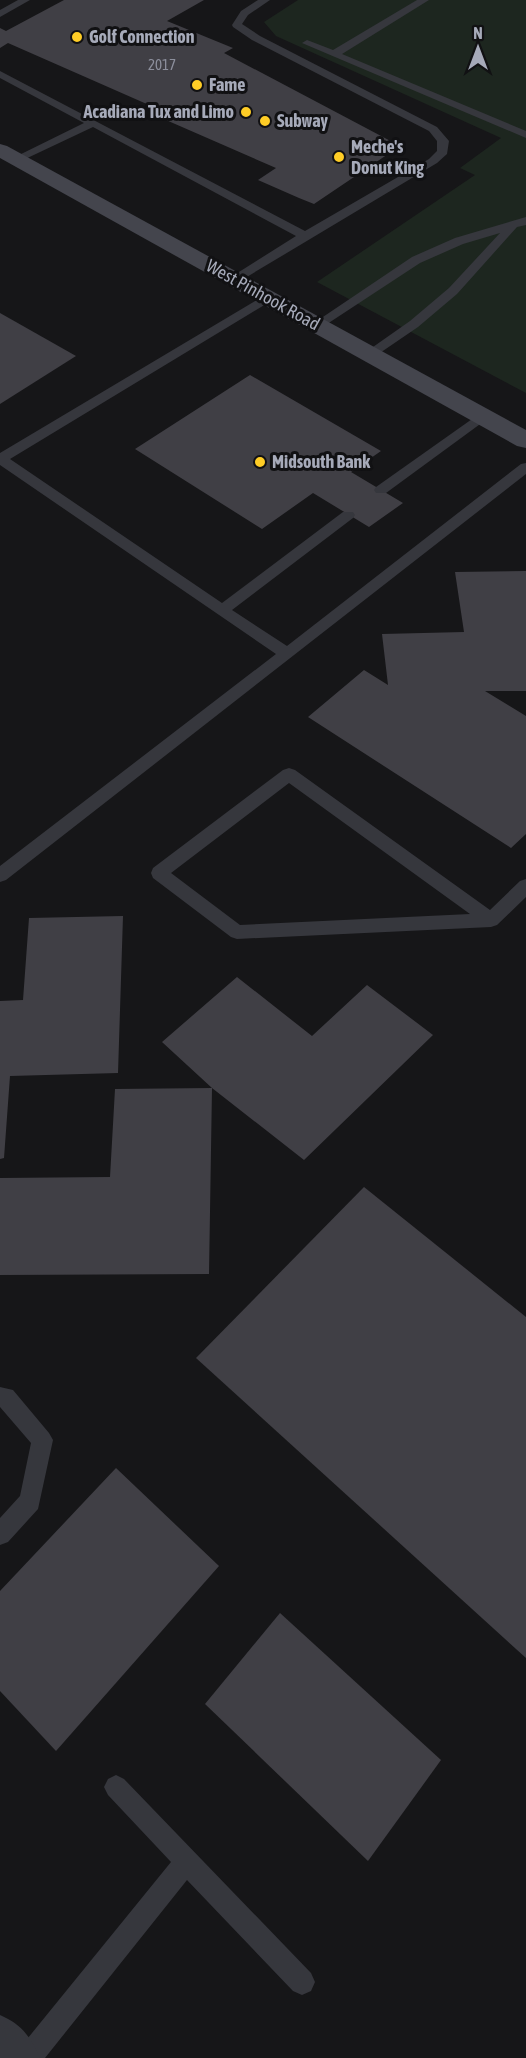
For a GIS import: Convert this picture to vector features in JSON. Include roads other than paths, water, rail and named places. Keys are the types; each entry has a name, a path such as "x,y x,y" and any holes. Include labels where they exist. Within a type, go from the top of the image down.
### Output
{"main road":[{"name":"West Pinhook Road","path":"8,155 526,440"}],"street":[{"path":"0,2039 16,2058"}],"lane":[{"path":"0,14 25,0"},
{"path":"236,280 305,236 433,161 443,152 443,141 432,129 245,32 237,25 238,18 243,13 265,0"},
{"path":"334,54 424,0"},
{"path":"307,43 526,135"},
{"path":"0,74 305,236"},
{"path":"8,155 93,123"},
{"path":"317,325 416,260 459,241 520,223"},
{"path":"369,354 414,324 453,291 520,223"},
{"path":"267,298 0,459 287,654"},
{"path":"381,490 482,416"},
{"path":"0,875 526,467"},
{"path":"222,610 348,515"},
{"path":"491,920 289,774 159,873 237,932 491,920 526,886"},
{"path":"0,1397 6,1397 42,1440 30,1501 0,1534"},
{"path":"116,1787 302,1982"},
{"path":"28,2058 186,1862"}],"place":[{"name":"Golf Connection","path":"77,37"},
{"name":"Fame","path":"197,85"},
{"name":"Acadiana Tux and Limo","path":"246,112"},
{"name":"Subway","path":"265,121"},
{"name":"Meche's Donut King","path":"339,157"},
{"name":"Midsouth Bank","path":"260,462"}]}
